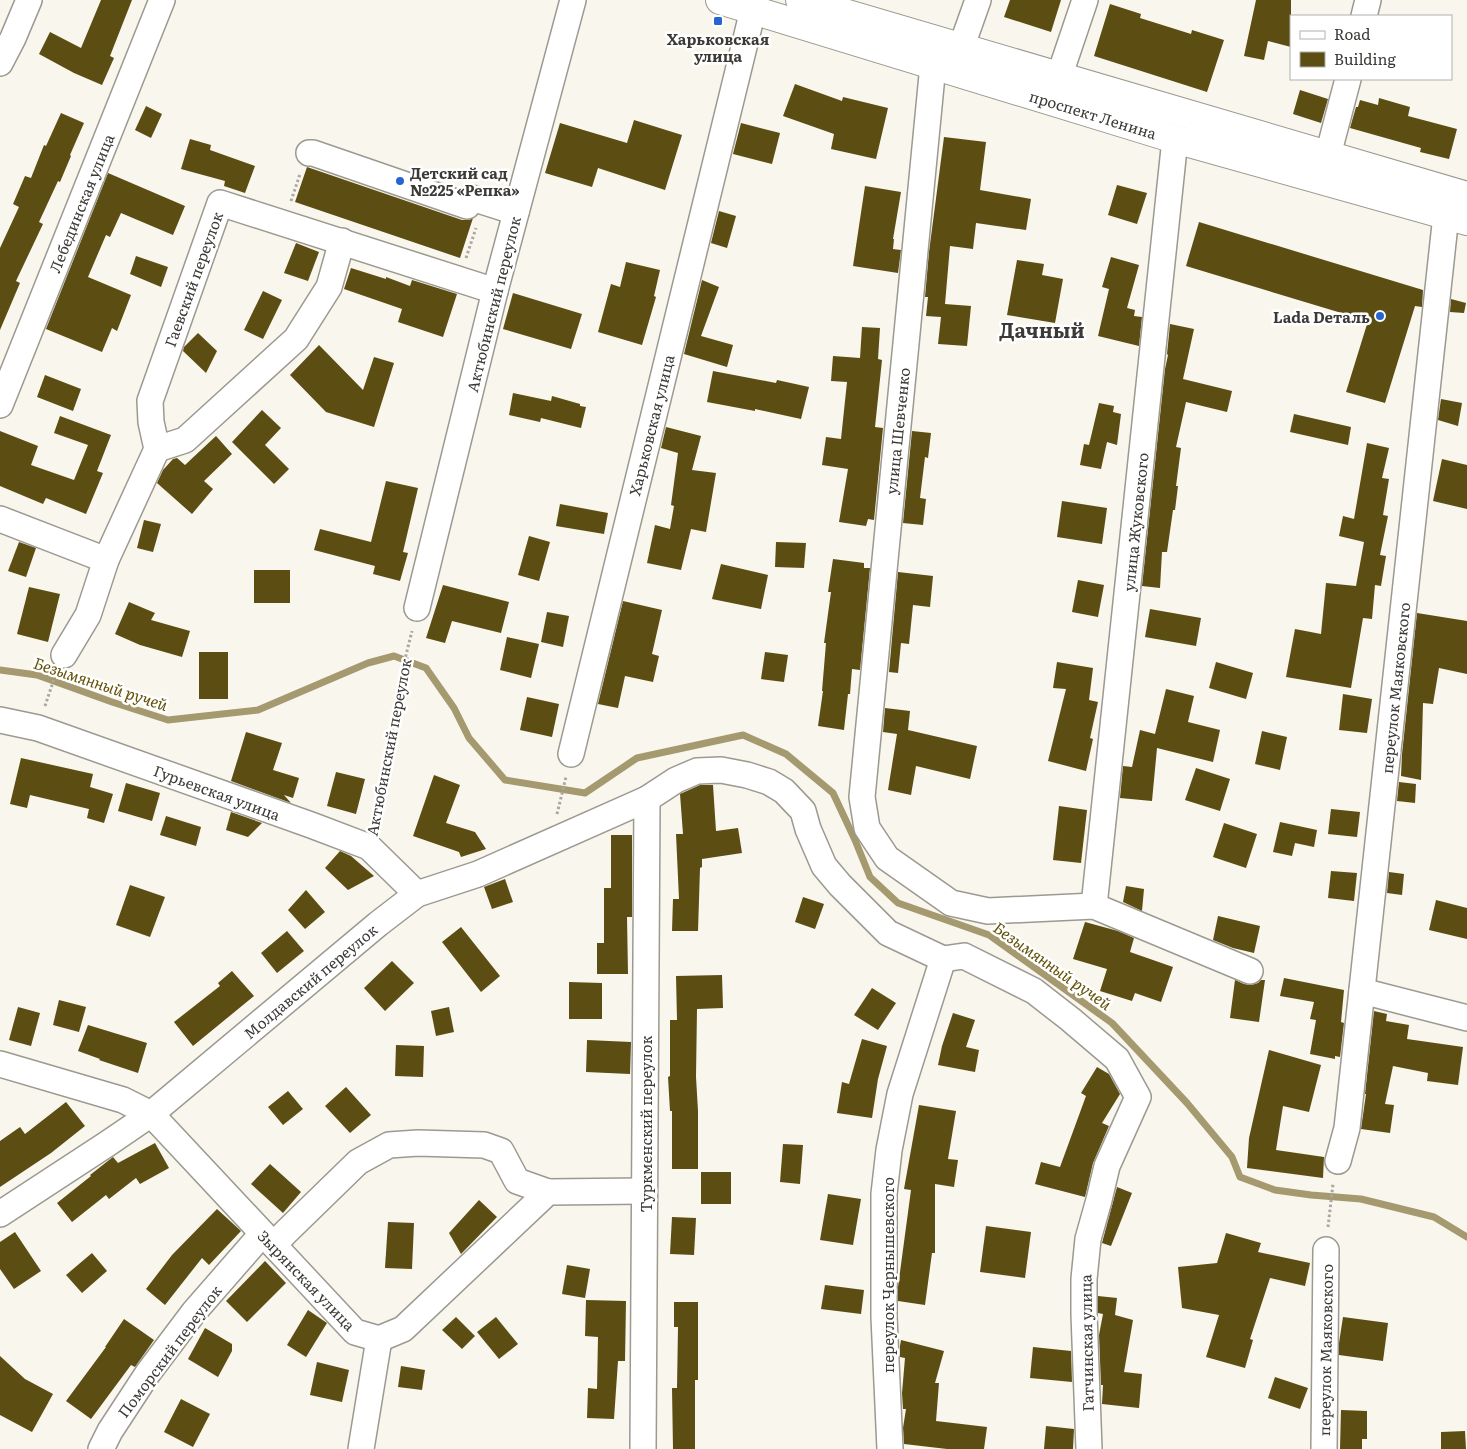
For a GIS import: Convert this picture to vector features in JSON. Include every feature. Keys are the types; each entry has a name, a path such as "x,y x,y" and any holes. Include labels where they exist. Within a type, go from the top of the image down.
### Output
{"main road":[{"name":"проспект Ленина","path":"720,0 1176,140 1457,218"},
{"name":"проспект Ленина","path":"800,0 1467,196"}],"street":[{"path":"0,63 30,0"},
{"name":"Лебединская улица","path":"0,405 162,0"},
{"name":"Актюбинский переулок","path":"417,608 495,291 573,0"},
{"path":"961,48 978,0"},
{"path":"1060,77 1085,0"},
{"path":"1364,15 1368,0"},
{"name":"Харьковская улица","path":"569,764 753,10"},
{"name":"улица Шевченко","path":"933,65 862,797 867,828 887,858 951,903 988,911 1094,906"},
{"path":"1328,156 1348,80"},
{"name":"улица Жуковского","path":"1094,906 1176,140"},
{"path":"309,153 467,206 470,198 472,198 516,212"},
{"name":"Гаевский переулок","path":"157,449 151,422 150,400 220,203 495,291"},
{"name":"переулок Маяковского","path":"1336,1170 1347,1128 1362,991 1457,218"},
{"path":"60,665 88,615 106,560 157,449 185,440 296,339 329,287 342,241"},
{"path":"0,519 106,560"},
{"name":"Гурьевская улица","path":"0,720 38,728 369,848 417,894"},
{"name":"Молдавский переулок","path":"0,1214 151,1114 371,930 417,894 478,874 647,799 676,780 697,771 721,770 747,774 769,782 784,791 803,811 808,829 824,866 840,885 888,934 943,959"},
{"name":"Туркменский переулок","path":"643,1449 647,799"},
{"path":"1094,906 1250,970"},
{"name":"Гатчинская улица","path":"943,959 964,956 1034,991 1117,1059 1138,1096 1107,1166 1100,1200 1088,1239 1084,1279 1084,1314 1089,1449"},
{"name":"переулок Чернышевского","path":"890,1449 884,1317 884,1194 889,1150 900,1094 943,959"},
{"path":"1362,991 1467,1018"},
{"name":"Зырянская улица","path":"0,1064 123,1100 151,1114 355,1332 379,1339"},
{"name":"Поморский переулок","path":"101,1449 110,1431 143,1381 194,1312 268,1240 286,1232 358,1162 389,1145 418,1143 484,1145 501,1151 516,1182 548,1192"},
{"path":"361,1449 379,1339 403,1329 548,1192 644,1191"},
{"name":"переулок Маяковского","path":"1324,1449 1326,1250"}],"path":[{"path":"294,206 291,202 306,156 309,153"},
{"path":"463,263 479,220"},
{"name":"Актюбинский переулок","path":"369,848 408,647"},
{"path":"50,692 60,665"},
{"path":"559,803 569,764"},
{"path":"1330,1210 1336,1170"}],"building":[{"path":"101,0 132,0 110,56 114,58 102,85 74,73 39,54 50,32 81,48"},
{"path":"1010,0 1061,0 1051,32 1004,17"},
{"path":"1256,0 1291,0 1290,47 1268,41 1264,60 1244,56"},
{"path":"1110,4 1141,14 1140,18 1191,34 1192,30 1224,40 1207,92 1094,56"},
{"path":"795,84 842,101 843,97 888,108 876,159 831,149 834,134 783,116"},
{"path":"1300,90 1328,99 1321,123 1293,114"},
{"path":"1379,98 1410,107 1408,116 1457,129 1449,159 1420,152 1421,148 1350,128 1360,100 1378,105"},
{"path":"146,106 162,114 151,138 135,130"},
{"path":"61,113 84,123 60,182 58,181 39,222 43,224 16,281 20,283 0,330 0,248 19,207 13,204 25,176 31,178 44,145 46,146"},
{"path":"634,120 682,135 665,190 598,168 592,187 545,173 560,123 627,143"},
{"path":"741,123 780,133 772,164 733,154"},
{"path":"944,137 986,142 980,190 1031,199 1026,230 976,223 973,249 950,246 945,304 971,306 967,346 938,344 941,317 926,316 928,297 925,297 929,252"},
{"path":"190,139 211,145 210,150 255,166 245,193 224,186 225,181 181,169"},
{"path":"307,167 462,220 473,218 460,258 295,202"},
{"path":"108,173 185,206 173,235 121,213 110,237 106,235 88,277 131,295 117,331 112,328 102,352 46,329"},
{"path":"1117,185 1147,193 1137,224 1108,215"},
{"path":"865,186 901,192 893,239 893,249 901,250 898,273 853,266"},
{"path":"719,211 736,216 727,248 711,243"},
{"path":"1199,222 1423,290 1422,307 1415,306 1385,403 1346,392 1368,321 1186,266"},
{"path":"296,243 319,252 308,281 284,273"},
{"path":"136,256 168,267 161,287 130,274"},
{"path":"1111,257 1139,265 1127,308 1135,310 1134,316 1142,317 1139,346 1098,336 1109,289 1102,287"},
{"path":"1017,260 1044,264 1042,275 1063,279 1055,323 1007,315"},
{"path":"626,262 660,270 654,296 656,297 642,345 598,332 611,284 620,287"},
{"path":"351,268 386,279 386,277 410,286 412,280 457,294 443,337 398,322 402,309 344,289"},
{"path":"702,280 719,287 701,336 733,345 727,367 684,354"},
{"path":"263,291 282,300 263,339 244,330"},
{"path":"513,293 582,314 571,349 503,329"},
{"path":"1451,299 1466,303 1464,313 1450,312"},
{"path":"1170,324 1194,329 1183,379 1232,391 1227,412 1186,402 1176,447 1181,448 1175,510 1173,510 1167,552 1162,552 1160,588 1142,586"},
{"path":"862,327 880,328 878,359 882,360 875,427 883,428 874,520 868,519 866,526 839,522 848,469 822,465 826,437 841,439 847,382 831,381 833,356 860,358"},
{"path":"198,333 217,351 206,373 183,351 184,347"},
{"path":"319,345 363,390 374,357 394,363 374,427 326,412 290,375"},
{"path":"713,371 776,383 777,380 809,387 801,419 755,409 755,411 707,402"},
{"path":"45,375 81,389 73,411 37,397"},
{"path":"513,393 551,401 552,396 586,407 581,428 541,418 540,422 509,415"},
{"path":"1441,399 1462,403 1458,426 1438,420"},
{"path":"1099,403 1114,406 1113,412 1121,414 1117,445 1107,442 1101,469 1080,465 1084,444 1089,445"},
{"path":"262,410 281,428 265,445 289,469 274,484 232,442"},
{"path":"1294,414 1351,427 1348,445 1290,432"},
{"path":"60,416 111,435 97,471 103,473 86,514 46,498 43,504 0,486 0,431 38,446 31,465 74,480 88,445 54,433"},
{"path":"666,427 701,436 692,470 716,473 706,532 691,529 681,570 647,563 655,525 670,529 674,506 671,505 678,453 661,448"},
{"path":"912,431 931,433 928,458 925,457 920,498 926,499 923,525 903,523"},
{"path":"216,436 232,454 204,481 213,489 192,514 157,483 163,470 173,459 177,458 185,465"},
{"path":"1367,443 1389,448 1382,478 1389,479 1383,515 1388,516 1380,555 1386,556 1381,586 1375,585 1372,619 1363,618 1351,688 1286,677 1295,629 1321,634 1326,583 1356,586 1364,542 1339,536 1343,516 1354,519"},
{"path":"1442,459 1467,465 1467,509 1433,501"},
{"path":"386,481 418,488 403,552 408,553 400,581 373,574 375,566 314,550 320,529 371,542"},
{"path":"1062,501 1107,508 1102,544 1057,537"},
{"path":"560,504 608,513 604,534 556,526"},
{"path":"144,520 161,524 153,552 137,548"},
{"path":"529,536 550,542 539,581 518,575"},
{"path":"19,542 36,548 26,577 8,571"},
{"path":"776,542 806,543 804,568 775,567"},
{"path":"833,559 864,563 864,568 870,568 860,670 852,669 844,730 818,726 823,691 826,643 824,643 831,592 828,592"},
{"path":"721,564 768,575 761,609 712,599"},
{"path":"254,570 290,570 290,603 254,603"},
{"path":"898,572 933,576 930,607 913,605 909,644 901,643 898,673 889,672"},
{"path":"1078,580 1104,585 1098,617 1072,612"},
{"path":"443,585 509,602 501,633 452,621 445,643 426,638"},
{"path":"29,587 60,594 48,642 17,634"},
{"path":"623,601 662,610 652,654 659,656 653,682 625,676 618,708 598,704"},
{"path":"129,602 155,613 151,620 190,631 182,657 140,645 115,634"},
{"path":"1150,609 1201,618 1196,646 1145,637"},
{"path":"547,612 569,616 563,647 541,642"},
{"path":"1417,613 1467,621 1467,674 1439,668 1433,704 1423,703 1421,780 1401,776"},
{"path":"507,637 539,644 531,678 500,670"},
{"path":"199,652 228,652 228,699 199,699"},
{"path":"765,652 788,655 784,682 761,679"},
{"path":"1057,662 1093,668 1089,700 1098,702 1090,738 1093,739 1086,771 1048,761 1066,689 1053,688"},
{"path":"1216,662 1253,673 1246,699 1209,688"},
{"path":"1166,689 1194,696 1188,722 1220,730 1213,762 1157,748 1152,801 1120,798 1123,766 1132,767 1140,730 1155,734"},
{"path":"1343,694 1372,699 1367,733 1339,730"},
{"path":"527,697 559,704 552,737 520,730"},
{"path":"885,708 910,711 908,730 977,746 970,779 916,766 911,795 888,790 897,734 883,732"},
{"path":"1262,731 1287,737 1280,770 1255,764"},
{"path":"246,732 282,743 273,770 299,778 293,798 284,795 291,803 231,781"},
{"path":"21,758 93,774 90,787 113,794 104,823 87,818 89,809 30,795 27,808 10,804"},
{"path":"1196,768 1230,779 1220,811 1185,800"},
{"path":"336,772 365,779 356,814 327,806"},
{"path":"434,775 460,785 446,823 475,832 486,849 461,857 459,852 413,836"},
{"path":"1399,782 1416,784 1415,803 1397,801"},
{"path":"126,783 160,793 152,821 118,811"},
{"path":"700,785 713,785 716,831 738,828 742,853 702,859 698,931 672,931 673,899 679,899 676,834 683,834 680,794"},
{"path":"1059,806 1087,810 1081,863 1053,860"},
{"path":"1331,809 1360,812 1357,837 1328,834"},
{"path":"231,812 262,823 248,837 226,830"},
{"path":"166,816 201,827 196,846 160,835"},
{"path":"1280,822 1317,830 1314,847 1295,843 1292,856 1273,852"},
{"path":"1224,823 1257,834 1246,868 1213,857"},
{"path":"611,835 632,835 632,917 627,917 628,974 597,974 597,943 604,943 604,888 611,888"},
{"path":"340,851 351,856 374,876 348,890 325,868"},
{"path":"1331,871 1357,873 1354,901 1328,898"},
{"path":"1389,872 1404,874 1402,895 1387,893"},
{"path":"505,879 513,902 492,909 484,887"},
{"path":"130,885 165,897 150,937 116,925"},
{"path":"1126,886 1144,889 1142,911 1123,902"},
{"path":"306,890 325,912 305,929 288,910"},
{"path":"803,897 824,904 815,929 795,922"},
{"path":"1436,900 1467,908 1467,939 1429,930"},
{"path":"1218,916 1260,926 1254,953 1233,948 1213,940"},
{"path":"1085,922 1118,931 1134,938 1130,952 1173,967 1161,1002 1135,993 1132,1001 1100,991 1107,969 1073,959"},
{"path":"461,927 500,976 481,992 442,942"},
{"path":"287,931 304,951 277,973 261,953"},
{"path":"392,961 414,983 385,1011 364,988"},
{"path":"232,971 254,996 193,1046 174,1022 220,986 218,983"},
{"path":"722,975 723,1008 697,1009 698,1169 672,1169 672,1111 670,1111 668,1077 670,1076 670,1020 677,1020 676,976"},
{"path":"1284,978 1344,990 1341,1022 1344,1023 1340,1057 1335,1056 1335,1059 1310,1054 1316,1020 1310,1019 1314,1002 1280,996"},
{"path":"1235,980 1251,985 1265,980 1259,1022 1230,1018"},
{"path":"569,982 602,983 602,1019 569,1019"},
{"path":"872,988 896,1003 878,1030 854,1015"},
{"path":"59,1000 86,1007 79,1032 53,1025"},
{"path":"18,1007 40,1013 31,1046 9,1040"},
{"path":"449,1007 454,1032 436,1036 431,1011"},
{"path":"1374,1011 1387,1014 1386,1021 1409,1025 1407,1039 1463,1047 1458,1085 1427,1081 1428,1073 1393,1066 1385,1104 1394,1105 1390,1133 1361,1129"},
{"path":"953,1013 975,1020 966,1047 979,1050 975,1072 938,1065"},
{"path":"88,1025 147,1043 138,1073 78,1051"},
{"path":"862,1039 887,1046 878,1079 872,1118 837,1113 842,1082 849,1084"},
{"path":"587,1040 631,1042 630,1074 586,1072"},
{"path":"396,1045 424,1046 423,1077 395,1076"},
{"path":"1269,1050 1321,1065 1309,1112 1283,1106 1276,1150 1324,1157 1323,1178 1247,1168 1249,1138"},
{"path":"1097,1067 1109,1074 1120,1094 1102,1123 1109,1126 1093,1163 1085,1197 1035,1184 1041,1162 1060,1167 1086,1096 1081,1093"},
{"path":"346,1087 371,1115 350,1133 325,1106"},
{"path":"288,1091 303,1109 283,1125 268,1107"},
{"path":"66,1102 85,1126 51,1153 0,1187 0,1141 20,1127 25,1134"},
{"path":"919,1105 956,1111 948,1159 958,1160 954,1187 935,1184 935,1253 932,1253 925,1305 898,1301 898,1287 911,1190 904,1189"},
{"path":"155,1143 169,1168 140,1184 136,1178 109,1199 106,1195 72,1222 57,1203 113,1157 118,1163"},
{"path":"783,1144 803,1145 800,1184 780,1182"},
{"path":"270,1164 301,1192 283,1213 251,1184"},
{"path":"701,1172 731,1172 731,1204 701,1204"},
{"path":"1117,1187 1132,1193 1111,1246 1102,1243"},
{"path":"828,1194 861,1199 853,1245 820,1240"},
{"path":"479,1200 497,1217 461,1254 449,1233"},
{"path":"217,1209 241,1231 209,1265 202,1258 165,1305 146,1289 172,1255"},
{"path":"672,1217 696,1218 694,1255 670,1254"},
{"path":"388,1222 414,1223 412,1269 385,1268"},
{"path":"986,1226 1031,1232 1025,1278 980,1272"},
{"path":"15,1232 41,1271 14,1289 0,1269 0,1242"},
{"path":"1226,1233 1261,1243 1258,1252 1310,1263 1305,1286 1270,1278 1250,1339 1253,1340 1245,1368 1206,1357 1219,1315 1182,1308 1178,1267 1217,1263"},
{"path":"92,1253 107,1271 82,1293 66,1275"},
{"path":"265,1261 286,1283 247,1322 226,1301"},
{"path":"567,1265 590,1269 585,1298 562,1294"},
{"path":"825,1285 864,1290 861,1314 821,1309"},
{"path":"1098,1296 1117,1298 1115,1315 1133,1320 1124,1372 1142,1374 1139,1408 1102,1404 1103,1385 1101,1385 1099,1335 1103,1314 1098,1313"},
{"path":"586,1300 626,1301 625,1361 618,1361 614,1419 587,1418 588,1388 597,1389 598,1337 585,1336"},
{"path":"674,1302 698,1302 698,1380 695,1380 695,1449 673,1449 672,1388 677,1388 678,1327 674,1327"},
{"path":"308,1310 327,1323 306,1357 287,1345"},
{"path":"456,1317 475,1336 462,1349 442,1330"},
{"path":"496,1317 518,1344 499,1359 477,1332"},
{"path":"1343,1317 1388,1323 1383,1361 1339,1355"},
{"path":"124,1319 154,1340 135,1367 131,1365 91,1419 66,1401"},
{"path":"205,1328 232,1344 232,1351 218,1377 188,1359"},
{"path":"901,1340 944,1351 935,1383 939,1383 936,1421 987,1427 984,1449 947,1449 904,1444 903,1428 906,1409 903,1409 902,1393 905,1358 900,1357"},
{"path":"1033,1347 1071,1351 1072,1382 1030,1378"},
{"path":"0,1356 25,1379 53,1394 32,1432 0,1415"},
{"path":"317,1362 349,1370 342,1402 310,1395"},
{"path":"401,1366 425,1370 422,1390 398,1387"},
{"path":"1275,1377 1308,1388 1300,1409 1268,1398"},
{"path":"181,1399 210,1414 193,1447 164,1432"},
{"path":"1341,1410 1367,1411 1367,1439 1362,1439 1362,1449 1340,1449"},
{"path":"1046,1426 1074,1429 1073,1449 1044,1449"},
{"path":"1465,1431 1466,1449 1441,1449 1441,1432"}],"waterway":[{"name":"Безымянный ручей","path":"0,670 37,675 168,720 258,710 368,663 394,656 426,668 454,708 469,738 505,780 585,793 637,758 743,735 786,754 833,793 870,877 898,903 989,935 1112,1023 1187,1103 1232,1157 1240,1177 1275,1190 1361,1199 1434,1217 1467,1237"}],"place":[{"name":"Харьковская улица","path":"718,21"},
{"name":"Детский сад №225 «Репка»","path":"400,181"},
{"name":"Lada Dеталь","path":"1380,316"}],"district":[{"name":"Дачный","path":"1042,329"}]}
